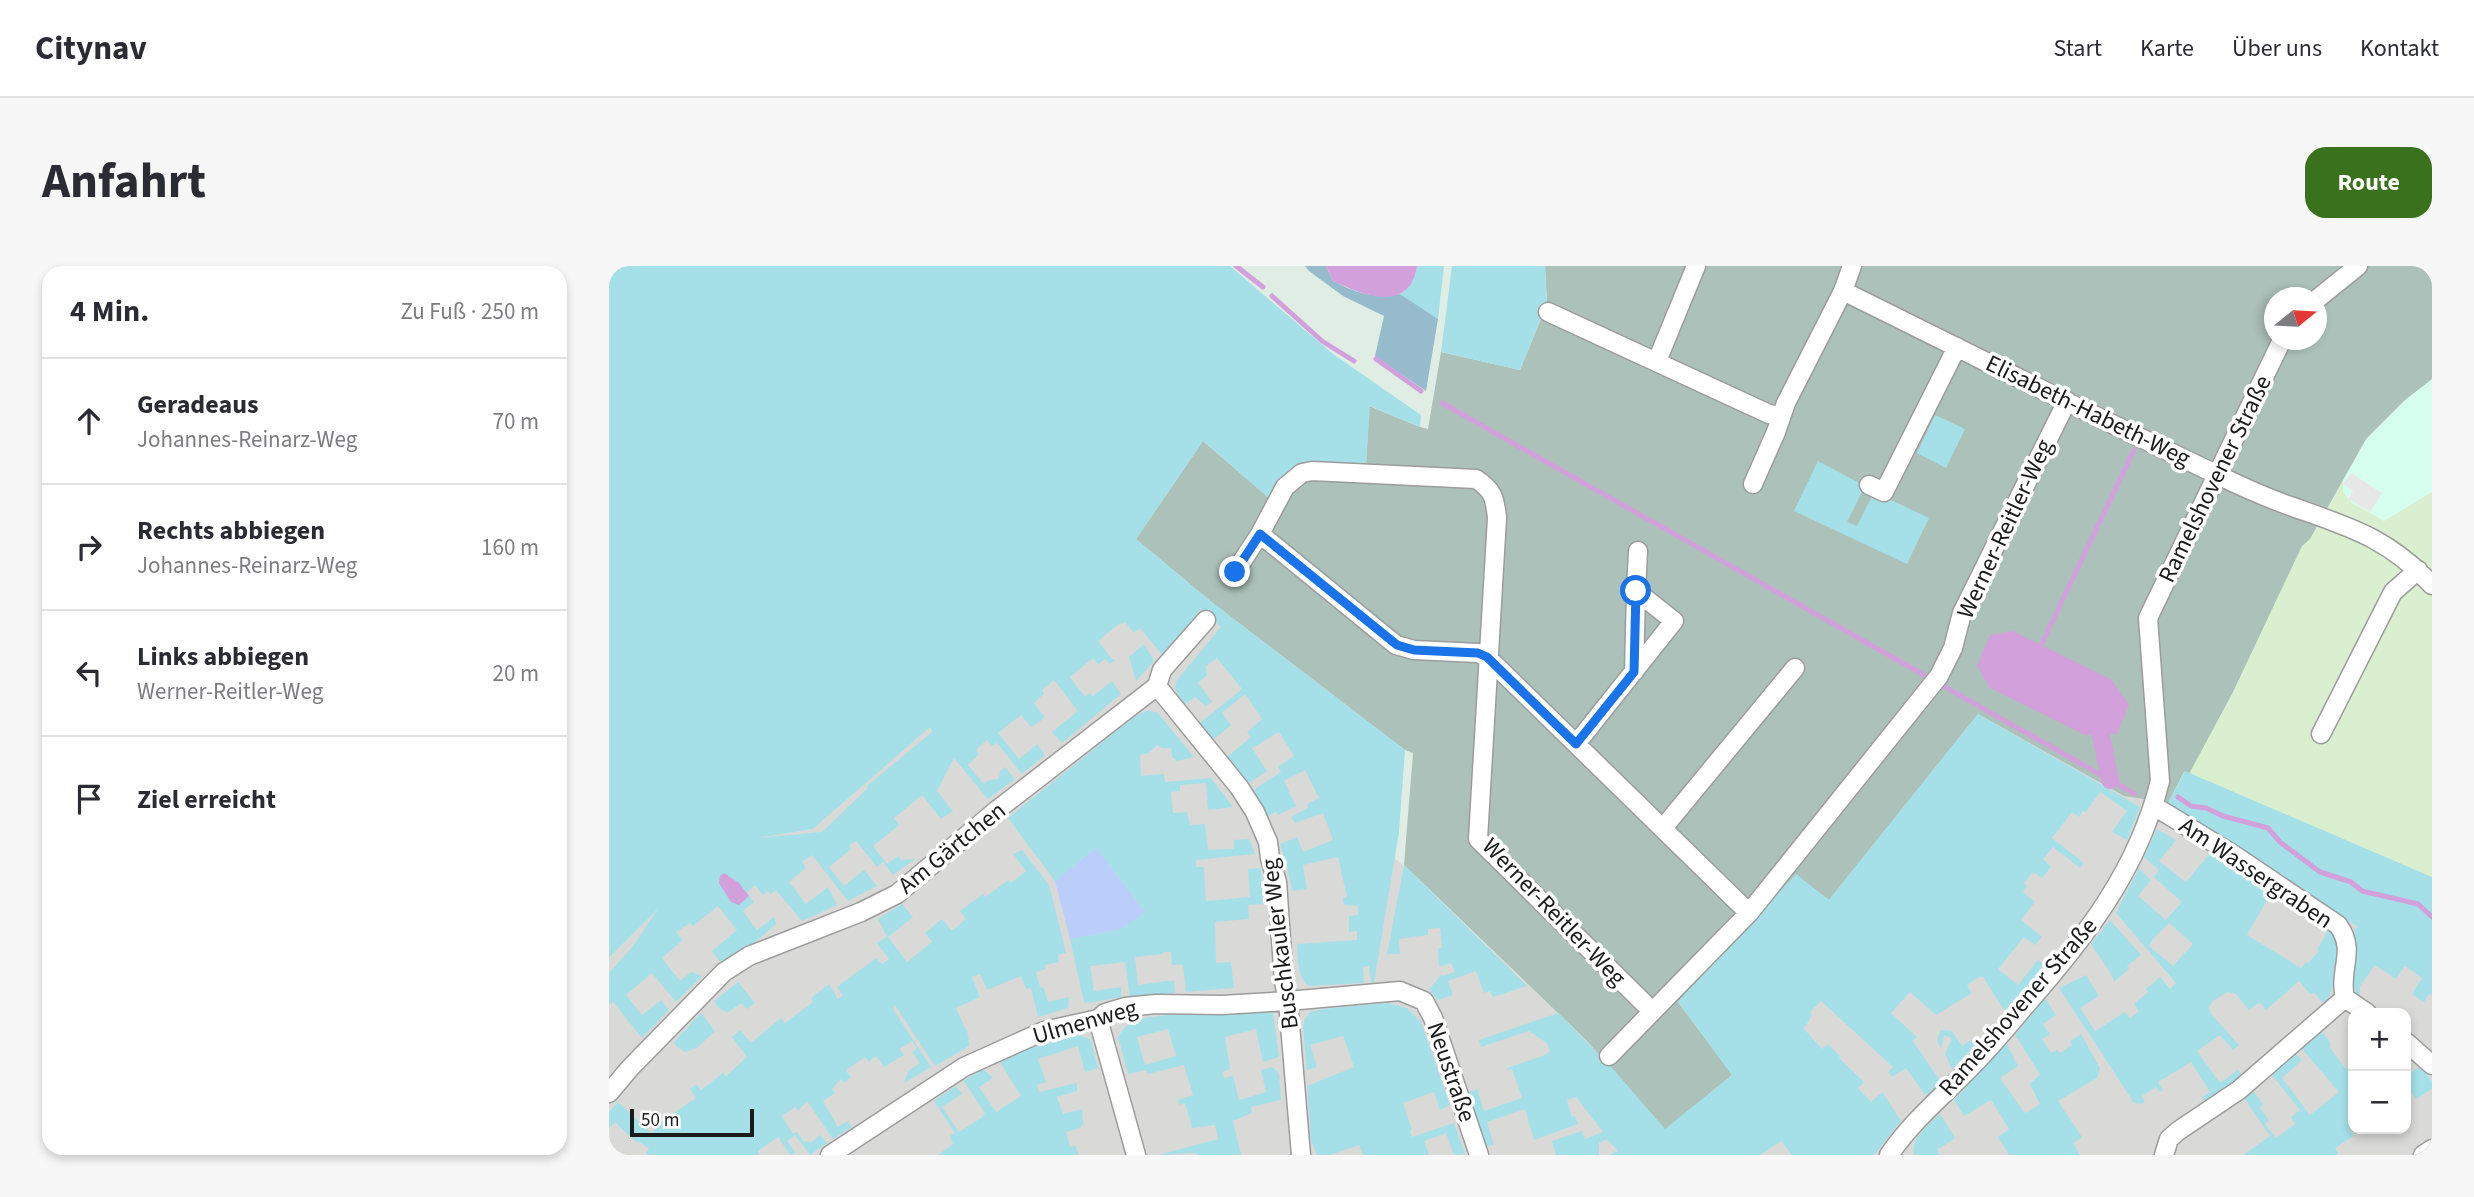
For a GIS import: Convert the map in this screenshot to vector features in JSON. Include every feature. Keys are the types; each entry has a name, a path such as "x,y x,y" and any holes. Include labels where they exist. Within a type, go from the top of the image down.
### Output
{"street":[{"path":"1657,361 1696,266"},
{"path":"1753,484 1781,416 1843,291 1852,266"},
{"path":"2327,290 2358,266"},
{"name":"Elisabeth-Habeth-Weg","path":"1843,291 2218,475 2288,506 2341,523 2368,536 2399,554 2432,585"},
{"path":"1548,312 1769,414 1781,416"},
{"name":"Elisabeth-Habeth-Weg","path":"1869,485 1884,492 1957,347"},
{"name":"Ramelshovener Straße","path":"1889,1155 1926,1111 1973,1065 2090,929 2114,892 2154,806 2160,781 2148,618 2277,350"},
{"name":"Werner-Reitler-Weg","path":"1609,1056 1749,914 1939,676 1953,648 1962,613 2067,401"},
{"name":"Werner-Reitler-Weg","path":"1235,572 1260,534 1285,487 1302,473 1312,471 1476,479 1489,488 1495,499 1497,518 1478,839 1652,1011"},
{"path":"1260,534 1397,645 1414,650 1478,653 1487,657 1749,914"},
{"path":"1634,672 1638,551"},
{"path":"2321,734 2393,592 2418,570"},
{"path":"1576,744 1674,621 1636,591"},
{"name":"Am Gärtchen","path":"609,1093 724,972 749,956 861,912 897,894 997,810 1157,686 1161,670 1206,620"},
{"path":"1663,828 1795,668"},
{"name":"Buschkauler Weg","path":"1157,686 1239,787 1255,812 1268,842 1277,882 1301,1155"},
{"name":"Am Wassergraben","path":"2154,806 2234,855 2338,925 2346,937 2348,948 2343,989 2345,998"},
{"name":"Ulmenweg","path":"831,1155 964,1066 1044,1031 1098,1019 1105,1013 1125,1007 1156,1004 1222,1005 1399,991 1413,995"},
{"name":"Neustraße","path":"1413,995 1424,1001 1433,1018 1479,1155"},
{"path":"2164,1155 2169,1139 2178,1131 2239,1090 2345,998 2360,1008"},
{"path":"1098,1019 1136,1155"},
{"path":"2411,1046 2432,1065"},
{"path":"2423,1155 2432,1149"}],"shaded area":[{"path":"609,266 1230,266 1333,354 1421,415 1420,427 1370,406 1366,465 1310,462 1291,468 1269,498 1203,441 1136,539 1209,600 1405,750 1399,832 1374,983 1371,982 1369,966 1363,967 1364,983 1308,986 1302,977 1297,944 1357,940 1357,931 1349,932 1349,916 1358,915 1358,906 1344,905 1343,898 1347,897 1338,857 1303,865 1307,889 1292,891 1280,844 1297,837 1303,852 1333,840 1323,813 1295,823 1291,817 1319,798 1305,770 1284,781 1296,806 1278,815 1276,812 1268,816 1253,790 1281,772 1278,767 1294,756 1279,732 1252,748 1267,771 1249,783 1227,757 1251,737 1247,732 1262,719 1245,694 1222,713 1231,725 1213,740 1200,723 1242,689 1217,658 1206,666 1207,675 1198,683 1212,702 1206,706 1195,697 1185,704 1177,693 1177,680 1221,627 1201,609 1162,655 1140,628 1134,633 1125,622 1098,641 1115,660 1110,664 1105,659 1098,664 1093,658 1070,677 1085,697 1090,693 1093,696 1112,681 1121,694 1062,743 1052,732 1078,711 1054,680 1042,690 1044,694 1034,703 1044,716 1042,720 1031,727 1021,715 998,733 1019,759 1037,744 1045,755 1022,774 997,743 992,746 987,740 976,750 979,754 968,765 984,784 989,780 999,779 1000,771 1005,767 1015,779 988,799 954,758 937,791 953,811 941,819 922,795 894,818 899,825 873,846 887,864 898,856 901,860 915,859 893,875 883,862 877,867 856,841 849,846 851,849 829,867 844,886 864,870 877,886 848,901 812,855 802,862 806,868 789,882 806,904 828,887 837,905 802,921 776,890 763,895 755,885 747,892 754,902 743,911 757,930 774,917 776,924 754,943 720,962 712,951 737,930 718,906 693,926 690,923 676,932 683,940 662,958 680,981 691,972 702,976 676,1002 652,973 626,995 642,1015 661,1000 669,1010 642,1038 613,1002 609,1005 609,973 633,946 658,909 609,958","holes":["930,727 932,732 867,786 868,788 822,832 758,838 813,829"]},
{"path":"1305,266 1326,266 1333,281 1358,292 1382,296 1400,294 1438,319 1426,391 1375,356 1384,316 1343,296"},
{"path":"1326,266 1417,266 1413,281 1405,291 1395,296 1383,297 1357,291 1333,281"},
{"path":"1417,266 1444,266 1438,319 1400,294 1412,282"},
{"path":"1452,266 1545,266 1547,304 1520,370 1441,352"},
{"path":"1545,266 2432,266 2432,379 2405,400 2366,439 2310,539 2302,546 2233,692 2189,774 2184,772 2168,803 2124,796 1978,714 1829,900 1796,875 1678,1002 1732,1075 1665,1130 1587,1041 1404,865 1413,753 1405,750 1209,600 1136,539 1203,441 1269,498 1291,468 1310,462 1366,465 1369,406 1428,429 1441,352 1520,370 1547,304"},
{"path":"2432,379 2432,877 2189,774 2233,692 2302,546 2310,539 2366,439"},
{"path":"2432,379 2432,492 2384,521 2351,502 2343,492 2343,481 2366,439 2405,400"},
{"path":"1935,415 1965,429 1946,468 1917,453"},
{"path":"1818,461 1865,486 1847,522 1857,526 1874,492 1929,518 1907,564 1794,511"},
{"path":"2351,473 2382,493 2370,512 2348,499 2353,491 2343,484"},
{"path":"1099,578 1209,600 1405,750 1395,858 1587,1041 1678,1002 1796,874 1829,900 1978,714 2124,796 2168,803 2358,927 2432,954 2432,1155 609,1155 609,958 724,843 813,829"},
{"path":"2013,631 2112,680 2129,705 2117,734 2085,735 1990,688 1977,666 1990,635"},
{"path":"1144,644 1154,661 1136,681 1129,657"},
{"path":"1148,710 1158,713 1194,757 1177,761 1172,757 1171,748 1157,745 1149,753 1140,755 1141,776 1164,774 1165,782 1211,778 1233,807 1208,810 1206,783 1180,785 1180,791 1171,792 1173,813 1187,812 1190,825 1205,824 1208,850 1234,849 1234,840 1249,839 1255,854 1196,860 1196,867 1204,867 1206,901 1250,897 1248,869 1260,868 1266,904 1248,905 1249,919 1215,922 1216,963 1231,962 1234,988 1186,992 1183,965 1172,965 1171,952 1164,952 1135,957 1138,985 1174,980 1175,993 1130,996 1125,962 1090,966 1094,991 1121,987 1121,997 1088,1003 1084,1002 1070,939 1121,929 1145,912 1096,848 1055,881 1008,818 1134,717"},
{"path":"1978,714 2140,807 2127,840 2112,832 2127,811 2100,792 2086,812 2083,811 2079,817 2072,812 2052,838 2084,863 2080,868 2053,847 2043,859 2051,867 2042,878 2033,872 2024,883 2027,886 2023,892 2035,902 2021,920 2042,937 2035,945 2024,937 1998,969 2018,985 2038,960 2045,965 2005,1011 1983,977 1979,977 1967,985 1972,993 1936,1015 1910,992 1891,1013 1917,1037 1913,1041 1941,1082 1926,1096 1906,1068 1892,1077 1888,1072 1893,1067 1821,1001 1810,1012 1812,1015 1804,1029 1822,1049 1828,1044 1864,1082 1858,1088 1871,1102 1882,1092 1901,1121 1874,1155 1792,1155 1781,1141 1760,1155 1608,1155 1618,1151 1607,1139 1599,1143 1599,1155 1556,1155 1552,1141 1582,1131 1585,1139 1603,1132 1576,1097 1567,1100 1572,1117 1575,1116 1578,1124 1534,1140 1525,1109 1487,1122 1494,1145 1484,1147 1466,1094 1477,1089 1484,1111 1522,1098 1512,1069 1507,1068 1550,1051 1547,1043 1529,1031 1481,1047 1479,1040 1558,1013 1614,1070 1665,1129 1732,1075 1678,1002 1796,874 1829,900"},
{"path":"2185,771 2432,877 2432,995 2429,994 2424,1002 2412,994 2422,978 2405,966 2396,979 2375,965 2360,986 2360,1000 2353,982 2354,929 2358,927 2168,803"},
{"path":"2157,829 2176,840 2159,861 2186,882 2211,852 2276,894 2275,897 2270,895 2247,935 2301,968 2319,951 2317,949 2327,934 2324,931 2328,927 2337,943 2336,976 2325,1005 2299,981 2266,1010 2260,1002 2249,1010 2236,994 2227,992 2213,1001 2209,1007 2211,1014 2239,1045 2233,1050 2220,1035 2197,1051 2220,1083 2238,1070 2243,1076 2207,1103 2202,1098 2210,1092 2191,1062 2158,1082 2163,1090 2160,1092 2156,1087 2142,1096 2145,1102 2134,1103 2059,988 2086,975 2099,996 2080,1008 2095,1031 2125,1012 2130,1018 2139,1011 2134,1004 2160,977 2170,989 2176,983 2116,913 2139,868 2151,880 2138,896 2166,920 2182,902 2154,877 2159,870 2144,857","holes":["2169,923 2193,944 2173,966 2149,946"]},
{"path":"1096,848 1145,912 1121,929 1070,939 1055,881"},
{"path":"1022,850 1049,885 1066,953 1058,955 1059,962 1045,965 1046,969 1036,972 1040,987 1044,988 1048,1002 1069,997 1068,1008 1038,1017 1031,988 1026,989 1021,976 987,990 980,974 972,977 980,997 956,1008 968,1034 969,1046 935,1066 895,1005 893,1009 931,1067 904,1083 908,1071 920,1063 912,1052 917,1048 912,1041 900,1049 904,1055 884,1067 876,1056 869,1062 865,1057 846,1070 851,1077 844,1083 841,1079 832,1089 835,1093 823,1101 838,1127 848,1121 852,1127 833,1139 807,1101 798,1111 795,1107 782,1116 793,1134 797,1132 804,1142 810,1143 820,1135 827,1143 810,1155 795,1135 787,1141 796,1153 790,1155 778,1137 758,1151 760,1155 648,1155 646,1153 649,1149 635,1141 615,1122 609,1128 609,1112 618,1102 652,1134 659,1123 696,1098 690,1089 696,1084 701,1090 723,1073 726,1076 747,1057 732,1037 740,1030 751,1043 781,1018 785,1023 813,1002 811,998 829,984 838,999 843,996 837,987 876,958 882,964 889,959 877,943 887,937 878,919 902,904 913,917 888,937 907,962 932,942 925,933 942,919 952,931 966,919 960,911 983,894 985,897 1009,880 1011,883 1026,871 1013,854"},
{"path":"1404,865 1527,986 1493,997 1490,991 1484,993 1476,971 1448,981 1453,995 1438,1000 1429,989 1442,974 1443,976 1455,972 1451,963 1439,967 1438,949 1442,948 1440,928 1428,929 1428,935 1399,939 1400,954 1387,954"},
{"path":"724,873 739,883 749,896 739,905 731,902 719,883 720,876"},
{"path":"2110,920 2141,955 2127,966 2129,969 2114,982 2091,944"},
{"path":"738,982 755,1003 747,1009 741,1003 727,1013 714,1001"},
{"path":"2045,998 2056,1015 2043,1024 2050,1034 2042,1039 2051,1053 2057,1050 2060,1053 2072,1045 2070,1041 2081,1034 2100,1068 2097,1078 2058,1101 2082,1137 2073,1143 2080,1155 2009,1155 1998,1137 2009,1129 1991,1100 1964,1116 1954,1100 2007,1044 2018,1066 2000,1078 2026,1113 2040,1104 2030,1084 2040,1074 2015,1035"},
{"path":"1387,1003 1407,1008 1421,1022 1450,1105 1440,1110 1434,1092 1403,1103 1412,1137 1454,1123 1465,1154 1454,1155 1446,1133 1424,1141 1429,1155 1363,1155 1359,1145 1330,1155 1317,1155 1311,1140 1307,1086 1354,1067 1343,1036 1310,1045 1317,1067 1307,1070 1304,1021 1310,1012 1323,1009"},
{"path":"701,1013 715,1031 697,1048 685,1052 674,1042"},
{"path":"1195,1013 1273,1013 1279,1057 1263,1062 1256,1029 1225,1037 1230,1069 1222,1072 1224,1078 1233,1076 1239,1100 1266,1092 1261,1070 1273,1067 1279,1074 1281,1100 1251,1107 1252,1113 1233,1121 1241,1155 1158,1155 1218,1139 1215,1125 1192,1128 1185,1103 1179,1105 1178,1100 1193,1095 1184,1065 1148,1074 1146,1070 1128,1074 1118,1037 1124,1028 1139,1020 1154,1017","holes":["1168,1029 1176,1056 1145,1065 1137,1037"]},
{"path":"1941,1030 1952,1031 1962,1046 1977,1036 1980,1041 1952,1069 1945,1054 1952,1038 1944,1035 1941,1048 1938,1039"},
{"path":"2321,1031 2330,1042 2330,1048 2346,1069 2348,1067 2348,1134 2354,1136 2335,1148 2338,1153 2336,1155 2243,1155 2270,1136 2243,1096 2252,1090 2263,1104 2260,1108 2269,1120 2265,1124 2276,1138 2295,1124 2291,1117 2300,1110 2272,1075 2296,1054 2302,1060 2282,1078 2310,1115 2339,1092 2302,1049"},
{"path":"1075,1036 1091,1040 1098,1068 1085,1072 1078,1046 1038,1059 1046,1082 1037,1085 1039,1092 1077,1083 1077,1091 1057,1097 1063,1114 1082,1109 1083,1124 1080,1128 1066,1132 1070,1147 1076,1146 1079,1155 938,1155 953,1144 950,1136 955,1133 934,1101 956,1086 962,1094 942,1107 959,1132 985,1113 964,1081 983,1069 993,1078 979,1087 996,1112 1021,1096 1000,1062 1023,1050"},
{"path":"2421,1066 2432,1082 2432,1089 2416,1099 2411,1092 2411,1073"},
{"path":"1940,1114 1955,1138 1937,1150 1940,1155 1914,1155 1918,1137"}],"waterway":[{"path":"1236,266 1263,287"},
{"path":"1272,296 1322,341 1354,361"},
{"path":"1376,359 1421,391"},
{"path":"1442,403 1933,680"},
{"path":"2041,645 2134,450"},
{"path":"1938,683 2135,794"},
{"path":"2101,735 2110,780"},
{"path":"2178,797 2191,806 2206,808 2223,816 2268,828 2280,842 2320,872 2351,882 2362,891 2418,904 2432,917"}],"route":[{"path":"1235,572 1260,534 1397,645 1414,650 1478,653 1487,657 1576,744 1634,672 1636,591"}]}
